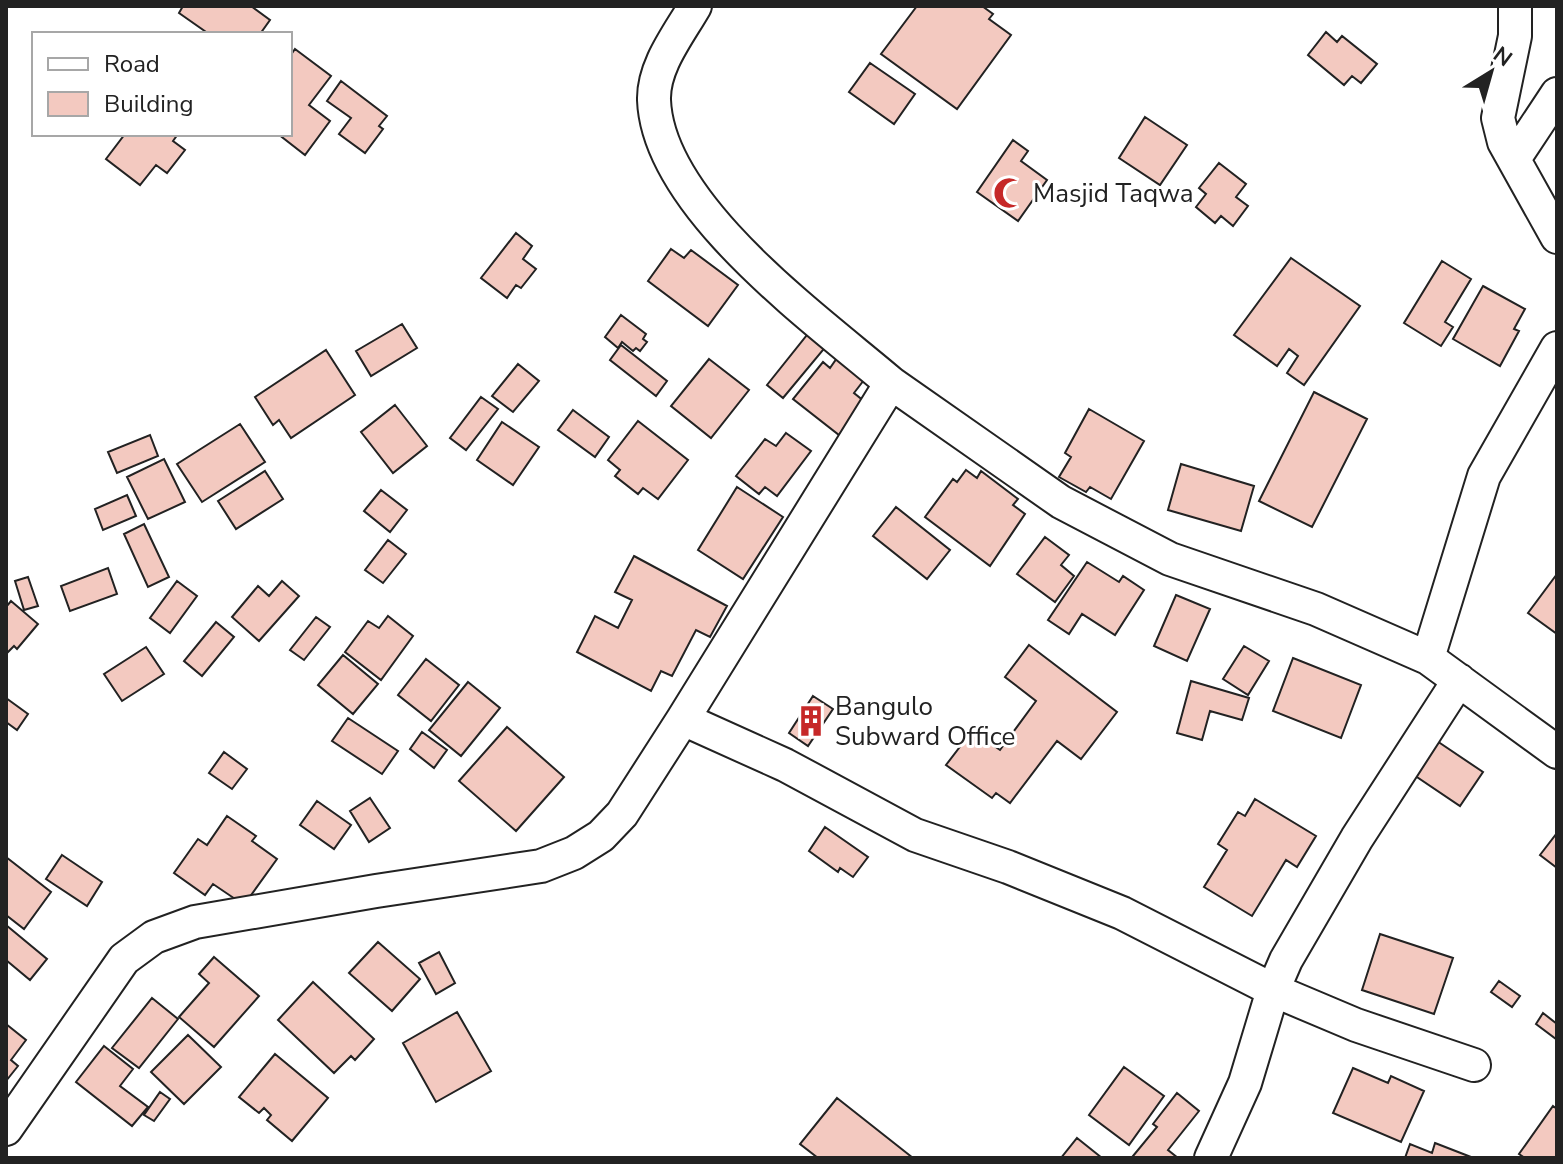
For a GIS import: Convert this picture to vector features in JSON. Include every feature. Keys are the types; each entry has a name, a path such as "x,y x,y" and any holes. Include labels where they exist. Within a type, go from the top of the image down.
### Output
{"street":[{"path":"695,6 661,65 654,98 667,155 716,226 790,300 891,383 1061,502 1170,559 1316,609 1428,658 1557,752"},
{"path":"1515,6 1515,36 1498,118 1504,142 1557,237"},
{"path":"1514,159 1557,94"},
{"path":"1428,658 1484,476 1557,348"},
{"path":"6,1129 124,959 154,937 195,922 541,866 574,853 601,836 622,814 683,719 891,383"},
{"path":"1211,1158 1245,1083 1273,990 1286,960 1357,838 1459,680"},
{"path":"683,719 785,765 915,835 1008,867 1122,913 1273,990 1356,1025 1474,1065"}],"building":[{"path":"183,6 251,6 270,20 261,32 206,32 179,13"},
{"path":"917,6 982,6 993,14 989,19 1011,35 957,109 881,54"},
{"path":"1326,32 1337,42 1342,36 1377,64 1361,83 1352,76 1344,85 1308,55"},
{"path":"295,49 331,76 309,105 330,121 305,155 281,136 292,136 292,53"},
{"path":"870,63 915,94 894,124 849,92"},
{"path":"341,81 387,116 379,126 383,129 365,153 339,134 351,118 327,101"},
{"path":"1145,117 1187,145 1160,185 1119,158"},
{"path":"123,136 177,136 173,141 185,150 167,173 156,165 140,185 106,159"},
{"path":"1013,140 1028,151 1021,161 1047,180 1018,221 977,192"},
{"path":"1219,163 1246,184 1236,197 1248,206 1233,226 1221,216 1215,223 1196,207 1206,194 1199,188"},
{"path":"516,233 532,246 523,259 536,269 521,288 516,285 507,298 481,278"},
{"path":"671,249 684,258 691,250 738,285 708,326 648,281"},
{"path":"1291,258 1360,306 1304,385 1287,373 1298,356 1289,349 1277,366 1234,335"},
{"path":"1442,261 1471,279 1445,322 1453,327 1441,346 1404,323"},
{"path":"1483,286 1525,309 1514,329 1519,331 1500,366 1453,339"},
{"path":"621,315 646,334 643,339 647,342 640,351 636,348 633,351 622,342 618,348 605,337"},
{"path":"402,324 417,348 371,376 356,351"},
{"path":"811,330 828,344 783,398 767,385"},
{"path":"621,345 667,381 656,396 610,360"},
{"path":"326,350 355,395 291,438 279,420 273,425 255,397"},
{"path":"837,358 864,380 854,393 865,402 839,435 793,399 823,362 830,368"},
{"path":"709,359 749,390 711,438 671,406"},
{"path":"518,364 539,381 513,412 492,396"},
{"path":"1314,392 1367,419 1312,527 1259,501"},
{"path":"481,397 498,409 466,450 450,438"},
{"path":"395,405 427,446 393,473 361,432"},
{"path":"1089,409 1144,441 1111,499 1090,487 1086,492 1059,477 1071,457 1065,453"},
{"path":"573,410 609,437 595,457 558,430"},
{"path":"638,421 688,460 658,499 643,488 638,494 615,476 620,470 608,460"},
{"path":"502,422 539,447 513,485 477,460"},
{"path":"240,424 265,462 202,502 177,464"},
{"path":"786,433 811,451 777,496 765,487 759,494 736,476 765,439 776,446"},
{"path":"150,435 158,456 117,473 108,452"},
{"path":"164,459 185,502 148,519 127,477"},
{"path":"1181,464 1254,486 1241,531 1168,510"},
{"path":"966,470 977,478 981,471 1018,499 1013,505 1025,514 990,566 925,517 953,479 957,482"},
{"path":"265,471 283,499 236,529 218,501"},
{"path":"737,487 783,517 743,579 698,550"},
{"path":"381,490 407,510 390,532 364,511"},
{"path":"127,495 136,516 103,530 95,509"},
{"path":"896,507 950,550 927,579 873,536"},
{"path":"144,524 169,577 148,587 124,534"},
{"path":"1045,537 1069,555 1061,565 1074,576 1055,602 1017,574"},
{"path":"388,540 406,554 383,583 365,570"},
{"path":"634,556 727,606 710,637 696,630 672,676 661,671 651,691 577,652 595,616 618,628 632,600 615,592"},
{"path":"1087,562 1119,582 1123,576 1144,590 1115,635 1082,614 1069,634 1048,620"},
{"path":"108,568 117,594 70,611 61,586"},
{"path":"1557,574 1557,634 1528,613"},
{"path":"28,577 38,606 24,610 15,581"},
{"path":"177,581 197,596 170,633 150,618"},
{"path":"282,581 299,596 259,641 232,617 258,586 269,596"},
{"path":"1176,595 1210,609 1187,661 1154,646"},
{"path":"11,601 38,624 17,649 14,646 6,654 6,607"},
{"path":"388,616 413,636 381,680 345,652 368,621 379,628"},
{"path":"316,617 330,627 304,660 290,650"},
{"path":"216,622 234,637 202,676 184,661"},
{"path":"1029,645 1117,712 1081,759 1057,741 1010,803 996,793 992,798 946,765 972,731 1000,750 1036,701 1005,677"},
{"path":"1244,646 1269,661 1248,695 1223,679"},
{"path":"146,647 164,674 122,701 104,674"},
{"path":"343,655 378,684 353,714 318,685"},
{"path":"1293,658 1361,685 1341,738 1273,711"},
{"path":"426,659 459,685 431,721 398,695"},
{"path":"1191,681 1249,698 1242,720 1210,711 1202,740 1177,733"},
{"path":"468,682 500,708 461,756 429,730"},
{"name":"Bangulo Subward Office","path":"813,696 833,709 808,746 789,733"},
{"path":"6,698 28,714 17,730 6,722"},
{"path":"348,718 398,751 382,774 332,741"},
{"path":"507,727 564,777 516,831 459,781"},
{"path":"422,732 447,750 434,768 410,749"},
{"path":"1431,737 1483,772 1460,806 1408,771"},
{"path":"224,752 247,769 232,789 209,773"},
{"path":"370,798 390,828 369,842 350,811"},
{"path":"1255,799 1316,836 1297,867 1286,860 1252,916 1204,887 1227,850 1218,844 1238,812 1245,816"},
{"path":"317,801 351,825 334,849 300,825"},
{"path":"227,816 256,836 252,841 277,859 244,905 213,884 205,895 174,873 198,839 207,845"},
{"path":"825,827 868,857 853,877 840,868 838,872 809,851"},
{"path":"1557,833 1557,868 1540,855"},
{"path":"62,855 102,882 87,906 46,879"},
{"path":"6,857 51,892 24,929 6,915"},
{"path":"6,925 47,959 30,980 6,960"},
{"path":"1380,934 1453,958 1434,1014 1362,990"},
{"path":"378,942 420,979 392,1011 349,973"},
{"path":"439,952 455,983 436,994 419,963"},
{"path":"214,957 259,996 214,1047 179,1017 209,983 199,974"},
{"path":"1499,981 1520,996 1512,1007 1491,992"},
{"path":"313,982 374,1039 355,1060 351,1056 334,1073 278,1020"},
{"path":"152,998 178,1019 139,1068 112,1048"},
{"path":"457,1012 491,1071 436,1102 403,1043"},
{"path":"1543,1013 1557,1024 1556,1039 1536,1024"},
{"path":"6,1024 26,1040 11,1060 18,1066 6,1081"},
{"path":"188,1035 221,1067 184,1104 151,1072"},
{"path":"104,1046 133,1069 120,1086 148,1107 132,1126 76,1082"},
{"path":"275,1054 328,1098 292,1141 267,1120 271,1115 264,1108 259,1113 239,1097"},
{"path":"1124,1067 1164,1096 1129,1145 1089,1115"},
{"path":"1353,1068 1388,1083 1391,1076 1424,1091 1401,1142 1333,1113"},
{"path":"160,1092 170,1099 154,1121 144,1115"},
{"path":"1177,1093 1199,1111 1168,1150 1178,1158 1135,1158 1133,1156 1157,1127 1153,1124"},
{"path":"837,1098 913,1158 818,1158 800,1144"},
{"path":"1553,1106 1557,1109 1557,1158 1525,1158 1519,1154"},
{"path":"1077,1138 1102,1158 1061,1158"},
{"path":"1435,1143 1471,1158 1405,1158 1410,1144 1432,1153"}],"place":[{"name":"Masjid Taqwa","path":"1009,193"},
{"name":"Bangulo Subward Office","path":"811,721"}]}
